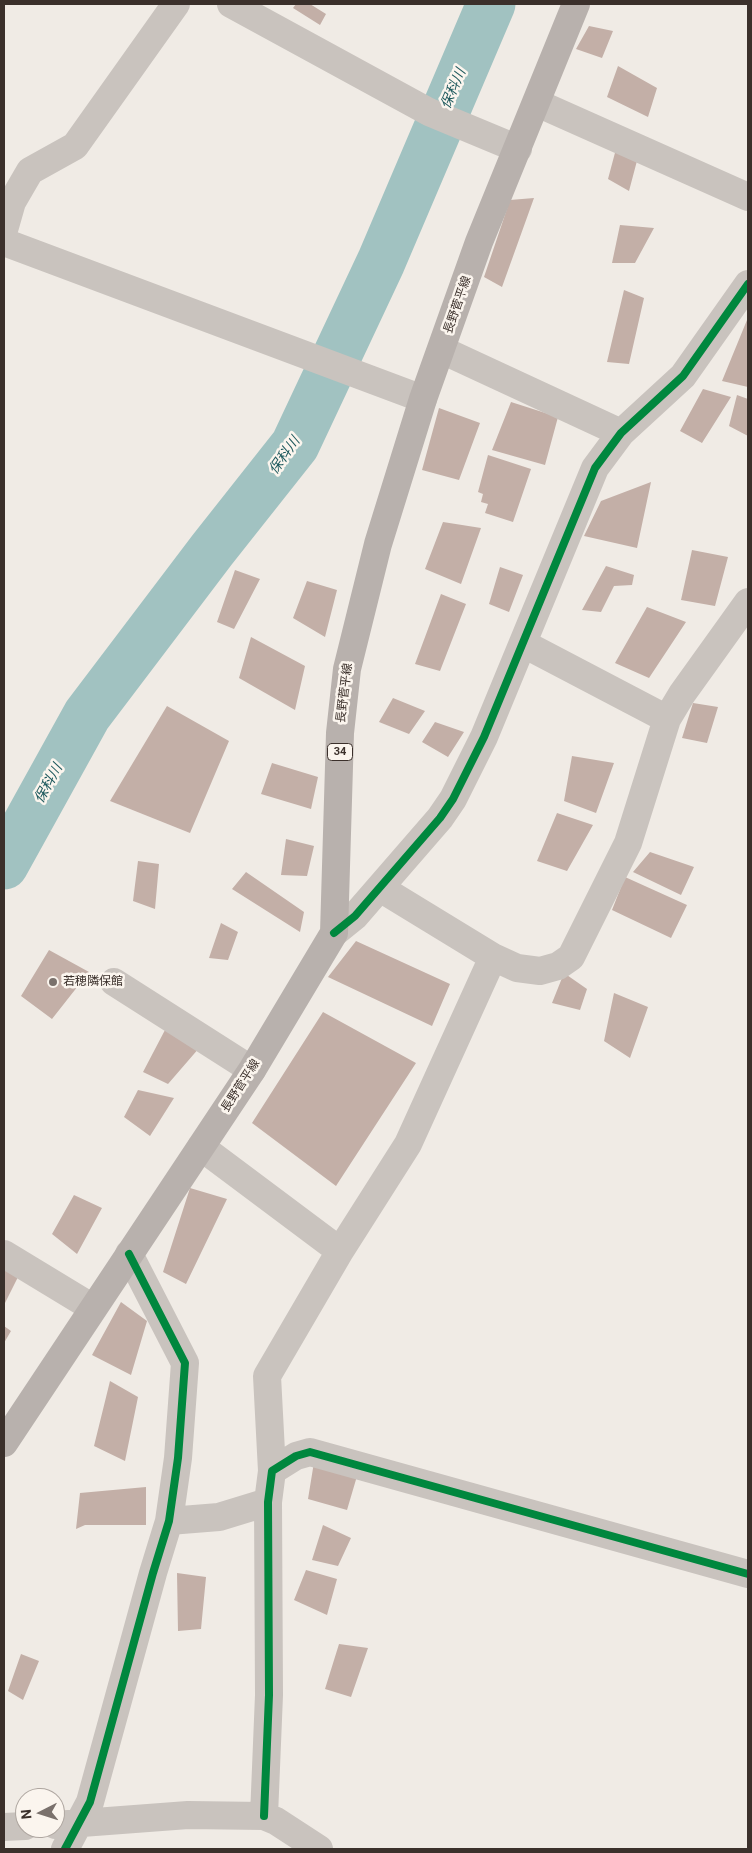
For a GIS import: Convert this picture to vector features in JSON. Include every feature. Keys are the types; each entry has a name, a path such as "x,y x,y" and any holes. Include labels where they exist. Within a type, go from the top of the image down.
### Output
{"main road":[{"name":"長野菅平線","path":"4,1443 252,1070 334,933 340,733 347,669 378,544 423,400 442,350 511,146 537,103 576,4"}],"street":[{"path":"4,230 12,202 30,171 75,146 176,4"},
{"path":"230,4 429,112 511,146"},
{"path":"537,103 748,197"},
{"path":"4,242 120,284 423,400"},
{"path":"334,933 355,916 380,888 440,818 453,799 484,736 524,644 595,468 622,433 683,376 748,284"},
{"path":"442,350 622,433"},
{"path":"380,888 493,957 517,968 540,971 558,966 571,957 628,843 667,720 682,694 748,602"},
{"path":"524,644 667,720"},
{"path":"264,1816 269,1695 268,1502 272,1472 267,1376 340,1251 408,1144 493,957"},
{"path":"114,982 252,1070"},
{"path":"201,1147 340,1251"},
{"path":"4,1254 93,1308"},
{"path":"65,1849 67,1824 90,1802 152,1573 169,1521 178,1458 185,1363 129,1254"},
{"path":"272,1472 296,1456 310,1452 748,1574"},
{"path":"169,1521 219,1517 268,1502"},
{"path":"67,1824 188,1815 264,1816 276,1821 319,1849"}],"building":[{"path":"296,4 310,4 326,14 320,25 293,8"},
{"path":"589,26 613,31 602,58 576,49"},
{"path":"618,66 657,88 648,117 607,97"},
{"path":"616,149 638,157 629,191 608,179"},
{"path":"534,198 502,287 484,277 510,200"},
{"path":"620,225 654,228 635,263 612,263"},
{"path":"624,290 644,298 629,364 607,362"},
{"path":"748,320 748,387 722,381"},
{"path":"703,389 731,397 702,443 680,431"},
{"path":"737,395 748,399 748,436 729,426"},
{"path":"511,402 558,417 545,465 492,450"},
{"path":"439,408 480,423 459,480 422,470"},
{"path":"488,455 531,469 513,522 485,513 488,504 481,502 483,494 478,492"},
{"path":"651,482 637,548 584,536 601,501"},
{"path":"443,522 481,528 461,584 425,569"},
{"path":"692,550 728,557 715,606 681,600"},
{"path":"606,566 634,575 632,585 614,586 601,612 582,610"},
{"path":"500,567 523,575 509,612 489,604"},
{"path":"235,570 260,579 234,629 217,622"},
{"path":"307,581 337,590 325,637 293,618"},
{"path":"441,594 466,604 440,671 415,664"},
{"path":"647,607 686,622 649,678 615,663"},
{"path":"251,637 305,666 295,710 239,678"},
{"path":"393,698 425,711 409,734 379,722"},
{"path":"693,703 718,707 707,743 682,738"},
{"path":"167,706 229,741 190,833 110,801"},
{"path":"435,722 464,732 448,757 422,742"},
{"path":"572,756 614,763 596,813 564,801"},
{"path":"272,763 318,777 311,809 261,794"},
{"path":"557,813 593,825 567,871 537,861"},
{"path":"286,839 314,846 307,876 281,875"},
{"path":"650,852 694,867 681,895 633,872"},
{"path":"138,861 159,864 155,909 133,901"},
{"path":"246,872 304,912 300,932 232,889"},
{"path":"625,877 687,905 671,938 612,910"},
{"path":"221,923 238,932 228,960 209,958"},
{"path":"356,941 450,984 432,1026 328,977"},
{"path":"49,950 89,972 52,1019 21,996"},
{"path":"564,973 587,989 580,1010 552,1003"},
{"path":"614,993 648,1007 630,1058 604,1041"},
{"path":"323,1012 416,1063 336,1186 252,1123"},
{"path":"165,1030 200,1047 168,1084 143,1072"},
{"path":"138,1090 174,1098 150,1136 124,1117"},
{"path":"190,1188 227,1199 186,1284 163,1272"},
{"path":"74,1195 102,1208 77,1254 52,1234"},
{"path":"4,1262 21,1271 5,1303 4,1302"},
{"path":"121,1302 147,1321 131,1375 92,1355"},
{"path":"4,1326 11,1331 4,1343"},
{"path":"110,1381 138,1397 125,1461 94,1446"},
{"path":"315,1456 360,1466 347,1510 308,1499"},
{"path":"146,1487 146,1525 85,1525 76,1529 80,1493"},
{"path":"323,1525 351,1538 338,1566 312,1560"},
{"path":"306,1570 337,1579 327,1615 294,1600"},
{"path":"177,1573 206,1577 201,1629 178,1631"},
{"path":"339,1644 368,1648 351,1697 325,1689"},
{"path":"21,1654 39,1661 23,1700 8,1691"}],"waterway":[{"name":"保科川","path":"4,865 87,715 212,550 295,445 381,262 491,4"}],"cycle path":[{"path":"334,933 355,916 440,818 453,799 484,737 595,468 621,433 683,376 748,284"},
{"path":"65,1849 90,1802 169,1521 178,1458 185,1363 129,1254"},
{"path":"264,1816 269,1695 268,1502 272,1471 296,1456 310,1452 748,1574"}],"place":[{"name":"若穂隣保館","path":"53,982"}]}
